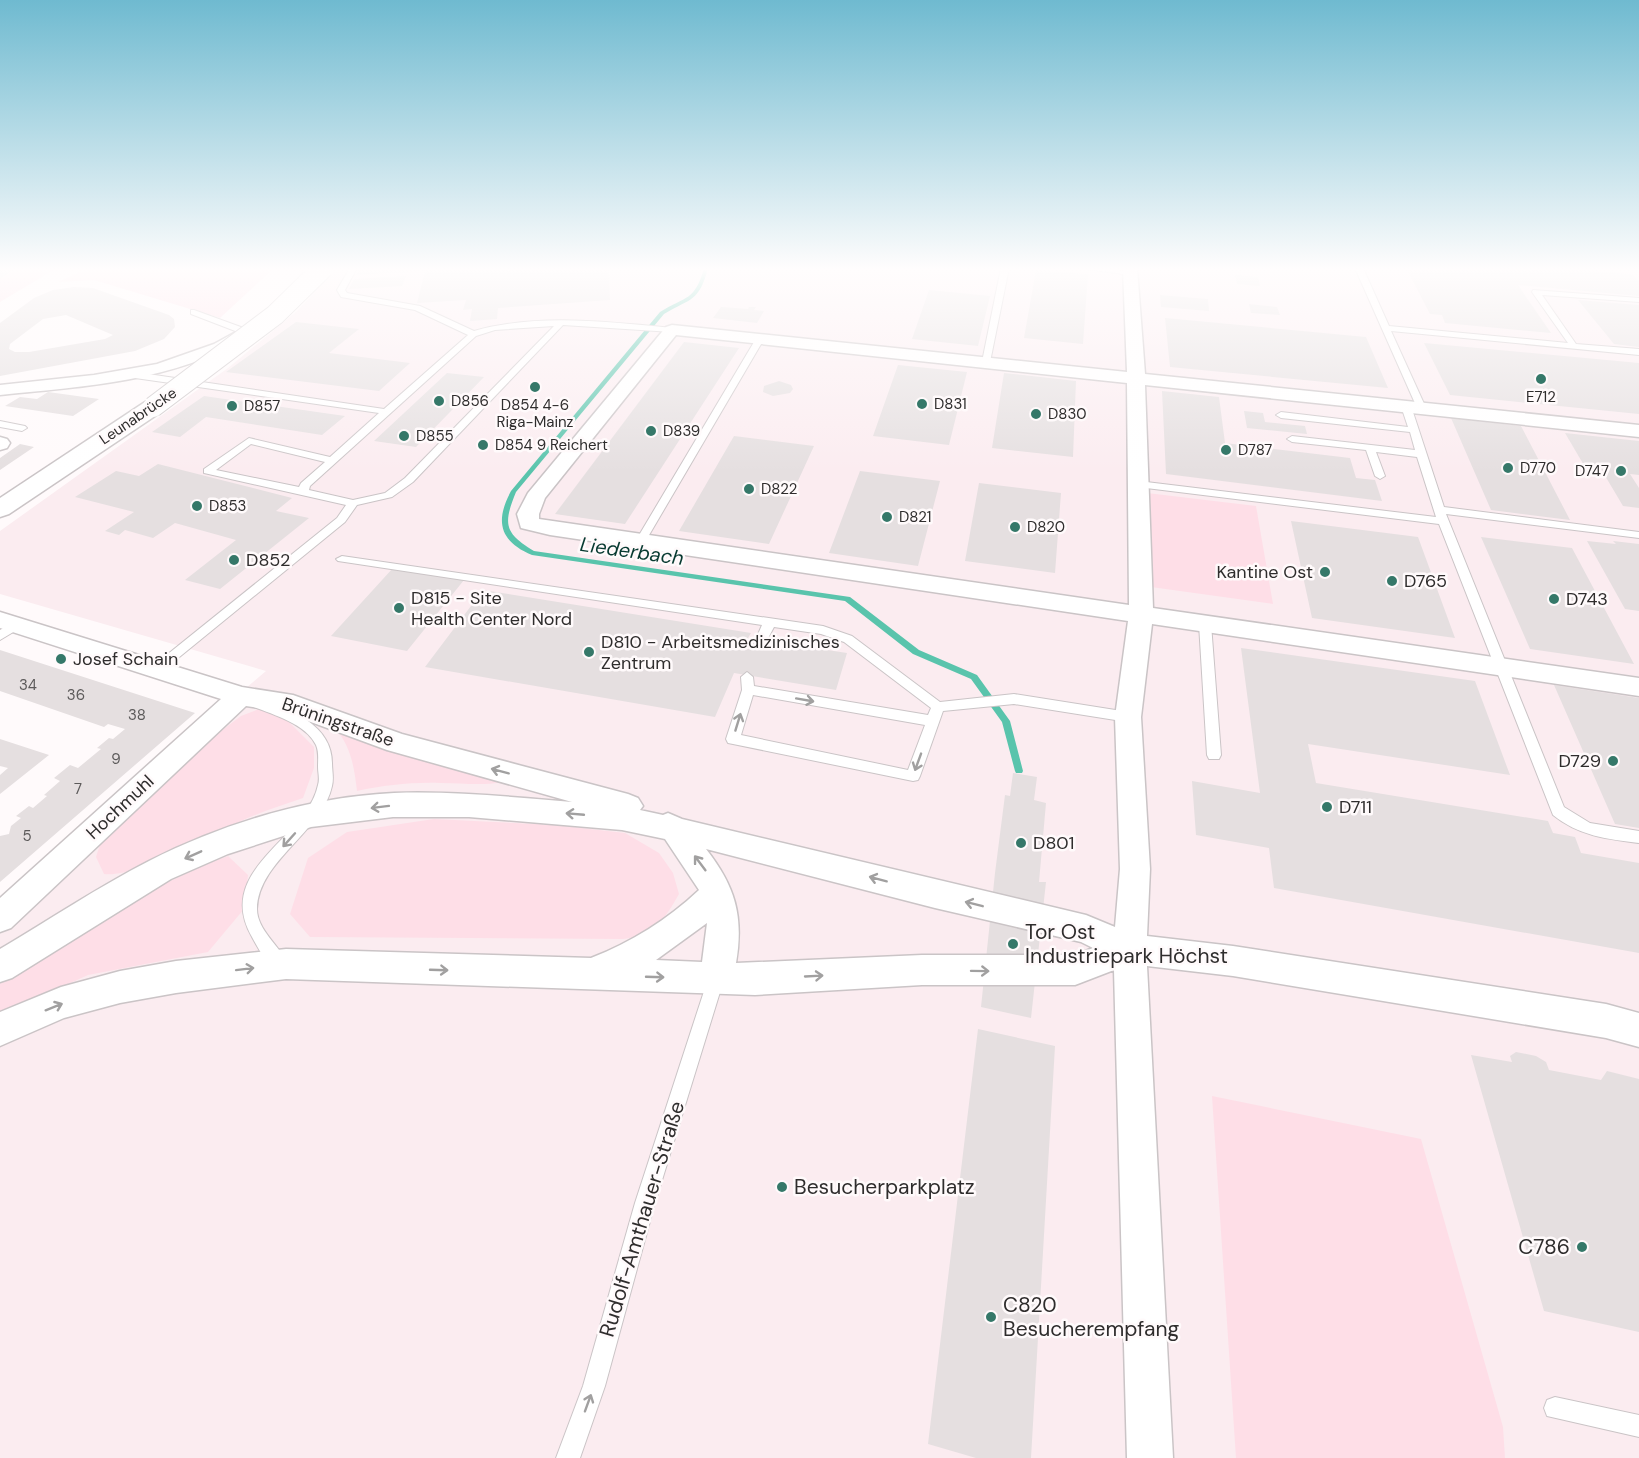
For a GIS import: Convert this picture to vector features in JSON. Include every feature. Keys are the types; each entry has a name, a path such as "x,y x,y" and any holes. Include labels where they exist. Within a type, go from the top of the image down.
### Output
{"main road":[{"name":"Leunabrücke","path":"0,489 143,405 227,336"},
{"name":"Leunabrücke","path":"0,509 143,405 244,336"}],"street":[{"path":"0,390 157,369 206,353 238,336"},
{"path":"667,336 535,497 528,514 529,523 550,529 1639,687"},
{"path":"731,336 1639,431"},
{"path":"1134,336 1141,615 1128,717 1135,869 1130,949 1132,1076 1150,1458"},
{"name":"Brüningstraße","path":"5,627 158,669 241,696 285,702 397,743 638,809 674,829"},
{"name":"Hochmuhl","path":"0,918 241,696"},
{"path":"0,967 160,870 217,845 311,815 393,805 469,805 622,818 674,829 957,900 1086,929 1130,949 1245,963 1606,1021 1639,1030"},
{"path":"674,829 708,874 724,927 716,979"},
{"path":"588,975 633,958 658,944 715,895"},
{"path":"0,1029 61,1003 120,987 176,977 280,964 716,979 922,970 1076,970 1130,949"}],"lane":[{"path":"304,491 305,484 471,336"},
{"path":"333,461 249,441 208,471 353,503 388,495 409,480 548,336"},
{"path":"986,362 991,336"},
{"path":"1388,336 1413,407 1413,430 1441,515 1503,667 1558,812 1587,831 1639,837"},
{"path":"1469,336 1639,352"},
{"path":"1567,336 1574,346"},
{"path":"640,542 760,339"},
{"path":"128,374 388,412"},
{"path":"1281,415 1413,430"},
{"path":"0,424 22,428"},
{"path":"1292,439 1421,454"},
{"path":"1370,448 1380,476"},
{"path":"1138,484 1639,535"},
{"path":"158,669 341,520 353,503"},
{"path":"342,559 823,630 848,639 938,707 1014,699 1128,717"},
{"path":"762,639 770,621"},
{"path":"1205,624 1214,756"},
{"path":"933,722 748,683 733,739 912,776 933,722 938,707"},
{"path":"241,696 301,721 323,744 325,789 311,815 257,882 249,910 257,931 280,964"},
{"name":"Rudolf-Amthauer-Straße","path":"568,1458 594,1386 609,1323 716,979"},
{"path":"1555,1408 1639,1426"}],"shaded area":[{"path":"267,336 1639,336 1639,1458 0,1458 0,899 266,671 0,594 0,531 228,368"},
{"path":"1147,493 1256,506 1273,604 1151,587"},
{"path":"259,709 286,719 314,747 314,768 303,798 250,817 155,862 118,874 104,874 96,857 102,838 209,740 241,716"},
{"path":"334,727 502,782 409,784 357,791 351,757"},
{"path":"434,819 555,825 625,833 659,853 673,873 679,894 657,925 642,934 623,939 310,937 290,914 308,858 347,832"},
{"path":"228,856 248,875 244,909 208,952 88,975 0,1015 0,982 139,897"},
{"path":"1212,1096 1421,1139 1503,1427 1505,1458 1236,1458"}],"building":[{"path":"0,336 21,336 10,344 9,349 15,352 29,352 111,336 167,336 135,351 0,376"},
{"path":"276,336 350,336 329,353 410,363 379,391 226,372"},
{"path":"913,336 980,336 978,346 912,339"},
{"path":"1024,336 1084,336 1083,344 1024,338"},
{"path":"1167,336 1366,337 1388,388 1170,367"},
{"path":"1607,336 1639,336 1639,347 1614,344"},
{"name":"D839","path":"684,342 739,348 625,524 555,514"},
{"name":"E712","path":"1424,343 1639,363 1639,414 1450,395"},
{"name":"D831","path":"898,365 967,372 949,445 873,436"},
{"name":"D856","path":"447,373 484,377 416,447 374,441"},
{"name":"D830","path":"1004,373 1076,381 1073,457 992,448"},
{"path":"779,381 791,385 793,389 790,393 773,396 763,392 764,386"},
{"name":"D787","path":"1162,391 1219,397 1225,443 1350,458 1356,478 1375,480 1382,501 1166,474"},
{"path":"48,392 99,399 73,416 5,406 20,397 37,399"},
{"name":"D857","path":"204,396 345,416 322,435 206,417 180,437 152,432"},
{"path":"1244,411 1263,413 1265,422 1305,426 1307,434 1247,428"},
{"name":"D770","path":"1451,418 1521,426 1570,520 1491,510"},
{"name":"D747","path":"1565,433 1639,441 1639,475 1630,474 1639,488 1639,508 1623,506 1601,469 1585,467"},
{"name":"D822","path":"734,436 814,446 769,544 679,531"},
{"path":"20,444 34,447 0,470 0,458"},
{"path":"158,464 292,498 276,511 309,518 220,589 185,580 236,540 175,523 153,538 125,530 119,535 105,531 134,512 75,497 116,471 139,476"},
{"name":"D821","path":"860,471 940,481 918,566 829,553"},
{"name":"D820","path":"979,483 1061,493 1055,573 965,561"},
{"name":"D765","path":"1291,521 1418,537 1455,638 1312,618"},
{"name":"D743","path":"1481,537 1572,548 1634,664 1530,649"},
{"path":"1587,541 1639,544 1639,611 1625,609"},
{"name":"D815 - Site Health Center Nord","path":"393,568 464,580 407,651 331,636"},
{"name":"D810 - Arbeitsmedizinisches Zentrum","path":"483,590 751,633 748,638 847,653 836,690 734,673 715,717 425,667"},
{"name":"D711","path":"1241,648 1475,681 1510,775 1308,744 1316,783 1548,821 1553,833 1575,837 1581,853 1639,863 1639,953 1274,888 1269,848 1196,835 1192,781 1260,793"},
{"path":"0,650 195,713 0,882 0,836 9,834 11,826 21,818 16,816 29,806 33,808 47,796 44,795 60,781 54,778 70,765 78,768 101,749 97,748 109,738 113,739 125,729 108,724 104,727 0,691"},
{"name":"D729","path":"1554,685 1639,698 1639,828 1615,824"},
{"path":"0,739 49,755 0,794 0,775 8,768 0,766"},
{"name":"Tor Ost Industriepark Höchst","path":"1013,773 1037,777 1034,800 1046,803 1039,882 1046,882 1031,1018 981,1007 1005,795 1010,796"},
{"name":"C820 Besucherempfang","path":"978,1029 1055,1046 1031,1458 976,1458 928,1444"},
{"name":"C786","path":"1516,1052 1536,1056 1546,1062 1549,1070 1601,1080 1607,1071 1639,1079 1639,1332 1544,1311 1471,1055 1512,1062 1510,1056"}],"waterway":[{"name":"Liederbach","path":"643,336 513,492 504,521 505,528 514,541 532,553 847,599 916,652 974,677 1006,721 1019,771"}],"place":[{"name":"E712","path":"1541,379"},
{"name":"D854 4-6 Riga-Mainz","path":"535,387"},
{"name":"D856","path":"439,401"},
{"name":"D831","path":"922,404"},
{"name":"D857","path":"232,406"},
{"name":"D830","path":"1036,414"},
{"name":"D839","path":"651,431"},
{"name":"D855","path":"404,436"},
{"name":"D854 9 Reichert","path":"483,445"},
{"name":"D787","path":"1226,450"},
{"name":"D770","path":"1508,468"},
{"name":"D747","path":"1621,471"},
{"name":"D822","path":"749,489"},
{"name":"D853","path":"197,506"},
{"name":"D821","path":"887,517"},
{"name":"D820","path":"1015,527"},
{"name":"D852","path":"234,560"},
{"name":"Kantine Ost","path":"1325,572"},
{"name":"D765","path":"1392,581"},
{"name":"D743","path":"1554,599"},
{"name":"D815 - Site Health Center Nord","path":"399,608"},
{"name":"D810 - Arbeitsmedizinisches Zentrum","path":"589,652"},
{"name":"Josef Schain","path":"61,659"},
{"name":"D729","path":"1613,761"},
{"name":"D711","path":"1327,807"},
{"name":"D801","path":"1021,843"},
{"name":"Tor Ost Industriepark Höchst","path":"1013,944"},
{"name":"Besucherparkplatz","path":"782,1187"},
{"name":"C786","path":"1582,1247"},
{"name":"C820 Besucherempfang","path":"991,1317"}]}
